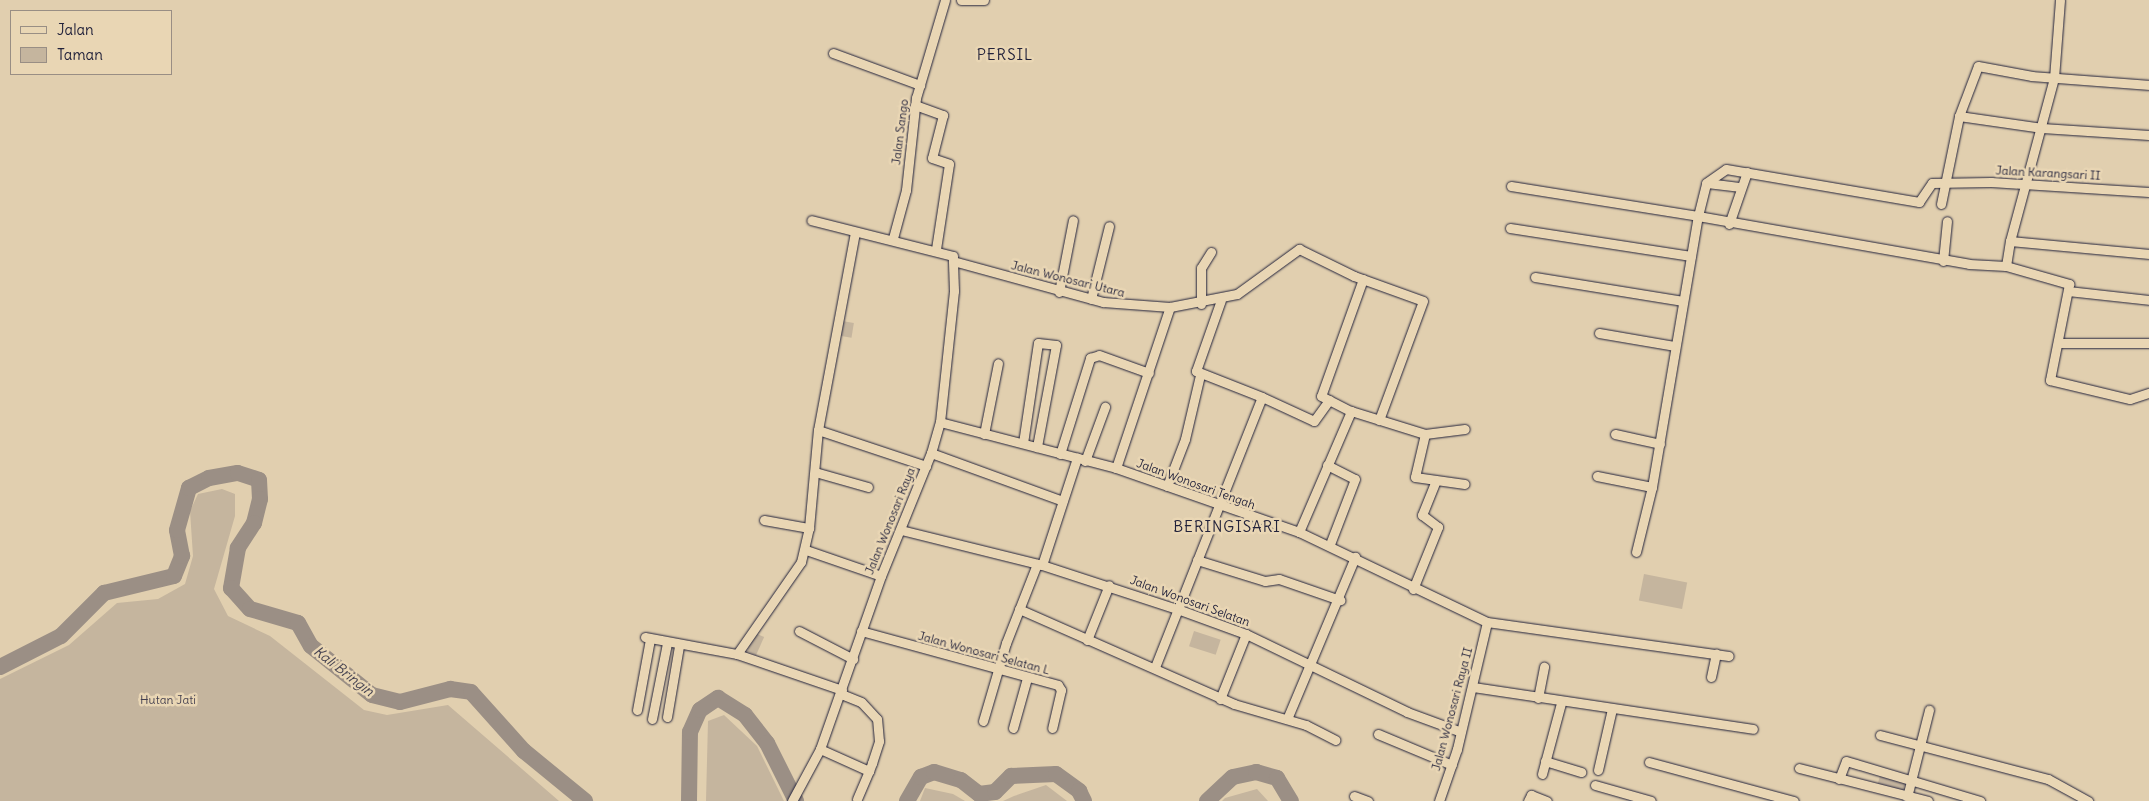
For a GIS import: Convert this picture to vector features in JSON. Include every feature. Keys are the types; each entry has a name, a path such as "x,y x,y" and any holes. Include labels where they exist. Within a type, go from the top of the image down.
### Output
{"street":[{"name":"Jalan Sango","path":"893,238 906,190 915,105 945,0"},
{"path":"961,0 984,0"},
{"path":"2006,266 2023,185 2042,128 2054,78 2060,0"},
{"path":"833,53 920,85"},
{"path":"1942,204 1959,116 1971,81 1982,64 2054,78 2149,85"},
{"path":"915,105 943,114 932,158 949,164 936,249"},
{"path":"1959,116 2042,128 2149,135"},
{"path":"1636,552 1652,487 1674,346 1706,183 1726,169 1919,202 1930,184 1945,183"},
{"path":"1729,224 1747,172"},
{"path":"1706,183 1741,187"},
{"name":"Jalan Karangsari II","path":"1945,183 2149,192"},
{"path":"1511,186 1698,216 1729,224 1943,261 2006,266 2063,279 2069,284 2068,292 2050,380 2130,399 2149,393"},
{"name":"Jalan Wonosari Utara","path":"811,220 855,232 893,238 936,249 953,258 1059,292 1091,299 1170,307 1221,300 1246,290 1299,249 1363,279 1422,299 1379,420"},
{"path":"1059,292 1073,220"},
{"path":"1943,261 1947,221"},
{"path":"1091,299 1109,226"},
{"path":"1510,228 1692,256"},
{"path":"737,654 806,550 818,430 855,232"},
{"path":"2010,241 2149,254"},
{"path":"1201,304 1201,268 1211,252"},
{"name":"Jalan Wonosari Raya","path":"792,801 820,749 853,659 880,576 931,453 940,422 953,258"},
{"path":"1535,277 1683,301"},
{"path":"1363,279 1321,394 1351,411 1425,434 1465,429"},
{"path":"2068,292 2149,300"},
{"path":"1221,300 1196,368 1200,375 1262,398 1314,421 1329,400"},
{"path":"1116,468 1170,307"},
{"path":"1598,333 1674,346"},
{"path":"1023,443 1038,343 1057,346 1037,447"},
{"path":"2058,343 2149,343"},
{"path":"1060,454 1090,358 1099,354 1149,373"},
{"path":"984,434 998,363"},
{"path":"1167,486 1185,439 1200,375"},
{"path":"1155,667 1180,610 1197,560 1262,398"},
{"path":"983,721 1018,610 1039,565 1081,460 1105,407"},
{"path":"1299,532 1351,411"},
{"name":"Jalan Wonosari Tengah","path":"940,422 1116,468 1218,506 1299,532 1330,544 1413,589 1487,622 1729,656"},
{"path":"818,430 926,466"},
{"path":"1425,434 1415,476 1435,482 1465,484"},
{"path":"1616,434 1660,444"},
{"path":"931,453 1064,501"},
{"path":"1327,465 1355,479 1330,544"},
{"path":"815,472 868,487"},
{"path":"1597,476 1652,487"},
{"path":"1413,589 1438,527 1422,515 1435,482"},
{"path":"764,520 809,528"},
{"name":"Jalan Wonosari Selatan","path":"900,530 1039,565 1109,585 1180,610 1246,634 1309,662 1407,712 1459,731"},
{"path":"806,550 880,576"},
{"path":"1287,719 1309,662 1340,600 1355,557"},
{"path":"1197,560 1266,581 1279,579 1340,600"},
{"path":"1087,640 1109,585"},
{"path":"1018,610 1155,667 1220,699 1287,719 1335,740"},
{"name":"Jalan Wonosari Raya II","path":"1439,801 1452,765 1459,731 1473,687 1487,622"},
{"path":"799,631 853,659"},
{"name":"Jalan Wonosari Selatan L","path":"861,631 1060,687 1052,728"},
{"path":"1220,699 1246,634"},
{"path":"637,710 647,638 679,646 737,654 841,692 861,702 877,719 879,741 857,799"},
{"path":"652,719 666,643"},
{"path":"667,717 679,646"},
{"path":"1711,677 1716,654"},
{"path":"1538,698 1544,667"},
{"path":"1013,728 1027,678"},
{"path":"1473,687 1561,703 1612,708 1753,729"},
{"path":"639,696 656,698"},
{"path":"1542,774 1561,703"},
{"path":"1598,770 1612,708"},
{"path":"1907,797 1929,710"},
{"path":"1378,734 1452,765"},
{"path":"1880,735 1919,748 2048,779 2088,801"},
{"path":"820,749 869,771"},
{"path":"1839,779 1846,760 1910,782 1946,797 1980,801"},
{"path":"1545,761 1581,772"},
{"path":"1649,762 1794,801"},
{"path":"1799,768 1928,801"},
{"path":"1595,785 1651,801"},
{"path":"1528,801 1531,795 1547,801"},
{"path":"1354,796 1368,801"}],"green space":[{"path":"842,321 854,323 852,338 840,336"},
{"name":"Hutan Jati","path":"222,489 235,494 235,516 214,589 228,616 270,636 364,710 387,715 448,705 559,801 0,801 0,679 69,645 117,603 158,599 185,584 193,556 190,511 198,494"},
{"path":"1644,574 1687,582 1682,609 1639,601"},
{"path":"1194,631 1221,640 1216,655 1189,646"},
{"path":"755,633 764,637 756,655 747,651"},
{"path":"724,715 757,746 784,801 706,801 708,721"},
{"path":"1880,776 1905,783 1902,794 1877,787"},
{"path":"1046,785 1067,801 1003,801 1014,796"},
{"path":"925,788 953,794 965,801 920,801"},
{"path":"1257,789 1268,801 1222,801 1225,798"}],"waterway":[{"name":"Kali Bringin","path":"0,667 61,636 104,593 174,576 182,556 177,530 189,488 209,478 238,473 259,480 260,499 254,523 238,548 231,588 250,609 298,623 311,646 372,695 400,702 450,689 471,692 524,751 585,801"},
{"name":"Kali Bringin","path":"689,801 690,732 700,710 718,698 745,715 767,743 796,801"},
{"name":"Kali Bringin","path":"907,801 921,777 934,772 961,780 979,794 995,792 1011,776 1056,774 1079,791 1084,801"},
{"name":"Kali Bringin","path":"1207,801 1233,777 1256,772 1277,778 1291,801"}],"district":[{"name":"PERSIL","path":"1005,55"},
{"name":"BERINGISARI","path":"1227,527"}]}
